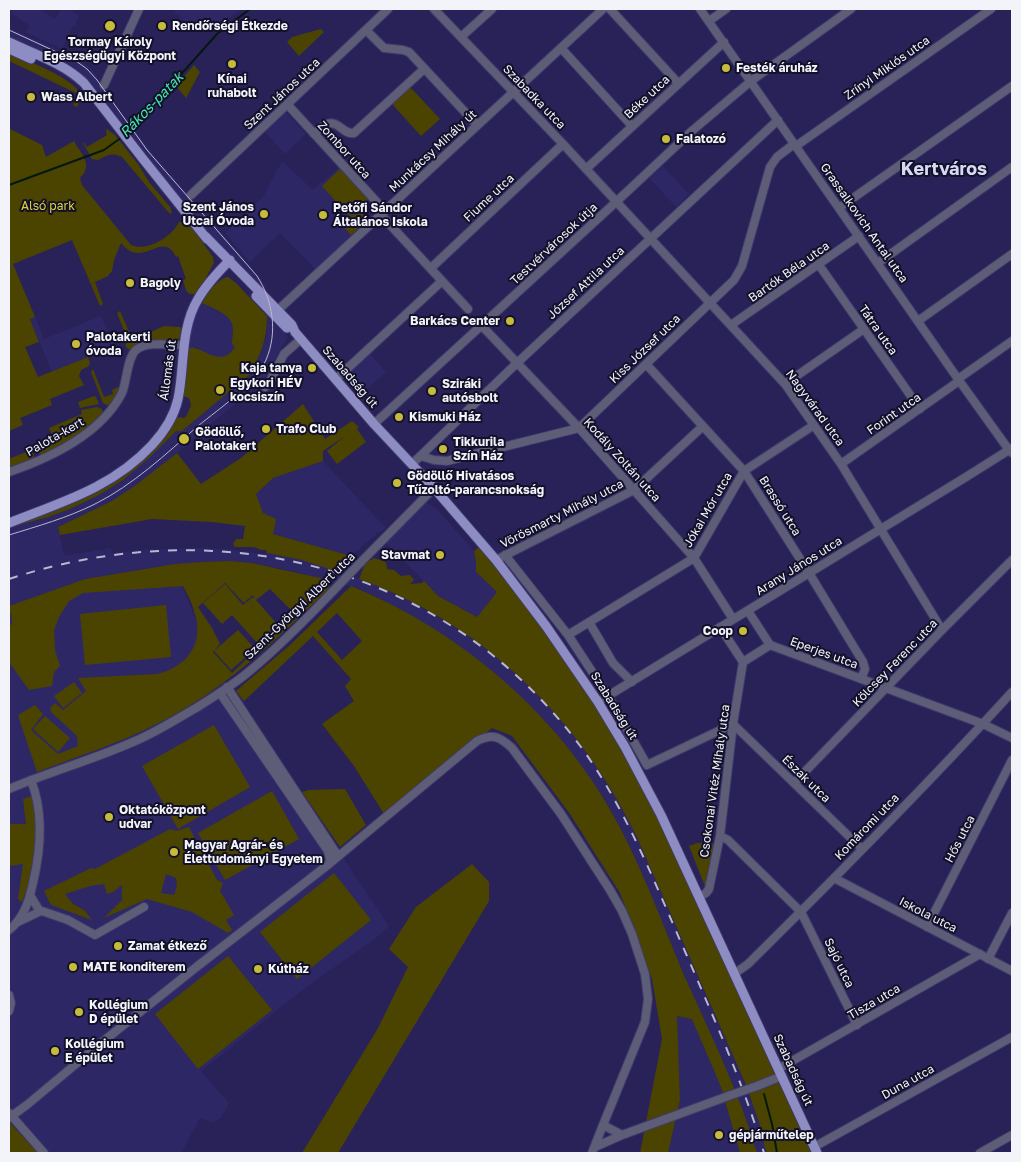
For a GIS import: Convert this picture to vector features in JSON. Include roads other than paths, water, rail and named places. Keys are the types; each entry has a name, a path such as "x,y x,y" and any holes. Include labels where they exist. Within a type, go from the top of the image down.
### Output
{"main road":[{"name":"Szabadság út","path":"9,42 54,62 84,83 205,236 287,329 298,336"},
{"name":"Szabadság út","path":"9,49 54,68 94,95"},
{"name":"Szabadság út","path":"228,262 292,325 298,336 374,424 434,488 496,560 546,626 598,702 649,792 816,1150"},
{"name":"Állomás út","path":"9,523 74,498 107,481 122,472 149,448 166,427 176,407 188,325 196,303 207,286 228,262"}],"street":[{"path":"104,85 139,9"},
{"name":"Szent János utca","path":"191,195 388,9"},
{"name":"Szabadka utca","path":"434,9 616,202"},
{"path":"461,37 492,9"},
{"name":"Munkácsy Mihály út","path":"278,310 603,9"},
{"path":"610,9 678,83"},
{"name":"Grassalkovich Antal utca","path":"700,9 959,380 1011,450"},
{"path":"709,21 726,9"},
{"name":"Testvérvárosok útja","path":"374,424 693,130 751,81 852,9"},
{"name":"Zrínyi Miklós utca","path":"795,145 991,9"},
{"path":"366,30 384,48 407,51 477,125"},
{"name":"Béke utca","path":"586,169 724,42"},
{"path":"561,48 632,126"},
{"path":"314,134 326,124 331,123 339,126 349,134 354,133 424,69"},
{"path":"839,208 1012,86"},
{"name":"Zombor utca","path":"287,104 468,309"},
{"name":"József Attila utca","path":"412,464 517,363 778,120"},
{"name":"Fiume utca","path":"431,268 563,144"},
{"name":"Kiss József utca","path":"421,456 447,461 579,428 729,286 737,276 742,266 770,167 777,157 795,145"},
{"path":"878,263 1012,168"},
{"name":"Nagyvárad utca","path":"616,202 785,384 841,464 942,630"},
{"name":"Bartók Béla utca","path":"731,325 859,236"},
{"path":"918,321 1012,254"},
{"name":"Tátra utca","path":"819,265 920,409"},
{"path":"336,379 442,281"},
{"name":"Kodály Zoltán utca","path":"482,326 579,428 694,558 734,619"},
{"path":"785,384 864,329"},
{"path":"265,387 284,354 298,336"},
{"name":"Forint utca","path":"841,464 1012,341"},
{"name":"Palota-kert","path":"9,472 39,461 62,449 97,425 109,413 122,393 130,359 136,350 148,345 184,346"},
{"name":"Brassó utca","path":"646,364 744,471 863,662 865,670 861,679"},
{"name":"Jókai Mór utca","path":"568,635 694,558 744,471 814,425"},
{"name":"Vörösmarty Mihály utca","path":"496,560 634,490 703,426"},
{"name":"Arany János utca","path":"598,702 1011,450"},
{"name":"Szent-Györgyi Albert utca","path":"9,789 134,742 220,693 251,670 277,647 434,488"},
{"name":"Szabadság út","path":"505,555 568,635 608,696 648,765 734,724"},
{"name":"Kölcsey Ferenc utca","path":"794,783 1012,560"},
{"path":"720,627 743,662 770,645 748,610"},
{"path":"589,622 613,663 632,682"},
{"name":"Eperjes utca","path":"770,645 983,724 1012,738"},
{"name":"Csokonai Vitéz Mihály utca","path":"699,897 709,889 720,836 743,662"},
{"path":"227,687 238,711 338,856"},
{"name":"Komáromi utca","path":"734,974 748,964 801,912 1012,692"},
{"path":"220,693 238,711"},
{"name":"Észak utca","path":"734,724 862,849"},
{"path":"44,1153 10,1116 28,1104 106,1039 329,864 477,741 490,736 497,737 512,748 561,814 622,911 632,934 645,974 648,999 646,1022 594,1150"},
{"name":"Hős utca","path":"927,927 1012,760"},
{"path":"18,922 26,909 30,895 37,866 40,840 37,802 31,780"},
{"path":"292,791 328,851 329,864"},
{"name":"Sajó utca","path":"720,836 728,840 801,912 857,1025"},
{"name":"Iskola utca","path":"834,878 1012,971"},
{"path":"30,895 37,908 41,911 68,920 95,935 144,907"},
{"path":"9,930 18,922 41,911"},
{"path":"988,959 1012,913"},
{"name":"Tisza utca","path":"594,1150 622,1135 757,1086 857,1025 980,954"},
{"path":"9,995 11,1003 9,1011"},
{"name":"Duna utca","path":"816,1150 1012,1037"},
{"path":"603,1125 622,1135"},
{"path":"980,1153 1012,1135"}],"waterway":[{"name":"Rákos-patak","path":"127,132 136,125 217,34 250,9"},
{"name":"Rákos-patak","path":"9,185 104,150 122,137"},
{"path":"764,1094 777,1153"}],"tram line":[{"path":"9,30 76,61 97,80 147,150 257,276 267,296 273,328 270,349 261,369 236,396 149,468 123,488 95,504 63,518 9,535"}],"railway":[{"path":"9,579 88,559 168,551 247,554 323,569 396,596 464,634 526,685 581,747 612,796 652,875 718,1029 738,1078 764,1153"}],"place":[{"name":"Tormay Károly Egészségügyi Központ","path":"110,26"},
{"name":"Rendőrségi Étkezde","path":"162,26"},
{"name":"Kínai ruhabolt","path":"232,64"},
{"name":"Festék áruház","path":"726,68"},
{"name":"Wass Albert","path":"31,97"},
{"name":"Falatozó","path":"666,139"},
{"name":"Szent János Utcai Óvoda","path":"264,214"},
{"name":"Petőfi Sándor Általános Iskola","path":"323,215"},
{"name":"Bagoly","path":"130,283"},
{"name":"Barkács Center","path":"510,321"},
{"name":"Palotakerti óvoda","path":"76,344"},
{"name":"Kaja tanya","path":"312,368"},
{"name":"Egykori HÉV kocsiszín","path":"220,390"},
{"name":"Sziráki autósbolt","path":"432,391"},
{"name":"Kismuki Ház","path":"399,417"},
{"name":"Trafo Club","path":"266,429"},
{"name":"Gödöllő, Palotakert","path":"184,439"},
{"name":"Tikkurila Szín Ház","path":"443,449"},
{"name":"Gödöllő Hivatásos Tűzoltó-parancsnokság","path":"397,483"},
{"name":"Stavmat","path":"440,555"},
{"name":"Coop","path":"743,631"},
{"name":"Oktatóközpont udvar","path":"109,817"},
{"name":"Magyar Agrár- és Élettudományi Egyetem","path":"174,852"},
{"name":"Zamat étkező","path":"118,946"},
{"name":"MATE konditerem","path":"73,967"},
{"name":"Kútház","path":"258,969"},
{"name":"Kollégium D épület","path":"79,1012"},
{"name":"Kollégium E épület","path":"55,1051"},
{"name":"gépjárműtelep","path":"719,1135"}],"district":[{"name":"Kertváros","path":"944,169"}],"park label":[{"name":"Alsó park","path":"48,206"}]}
